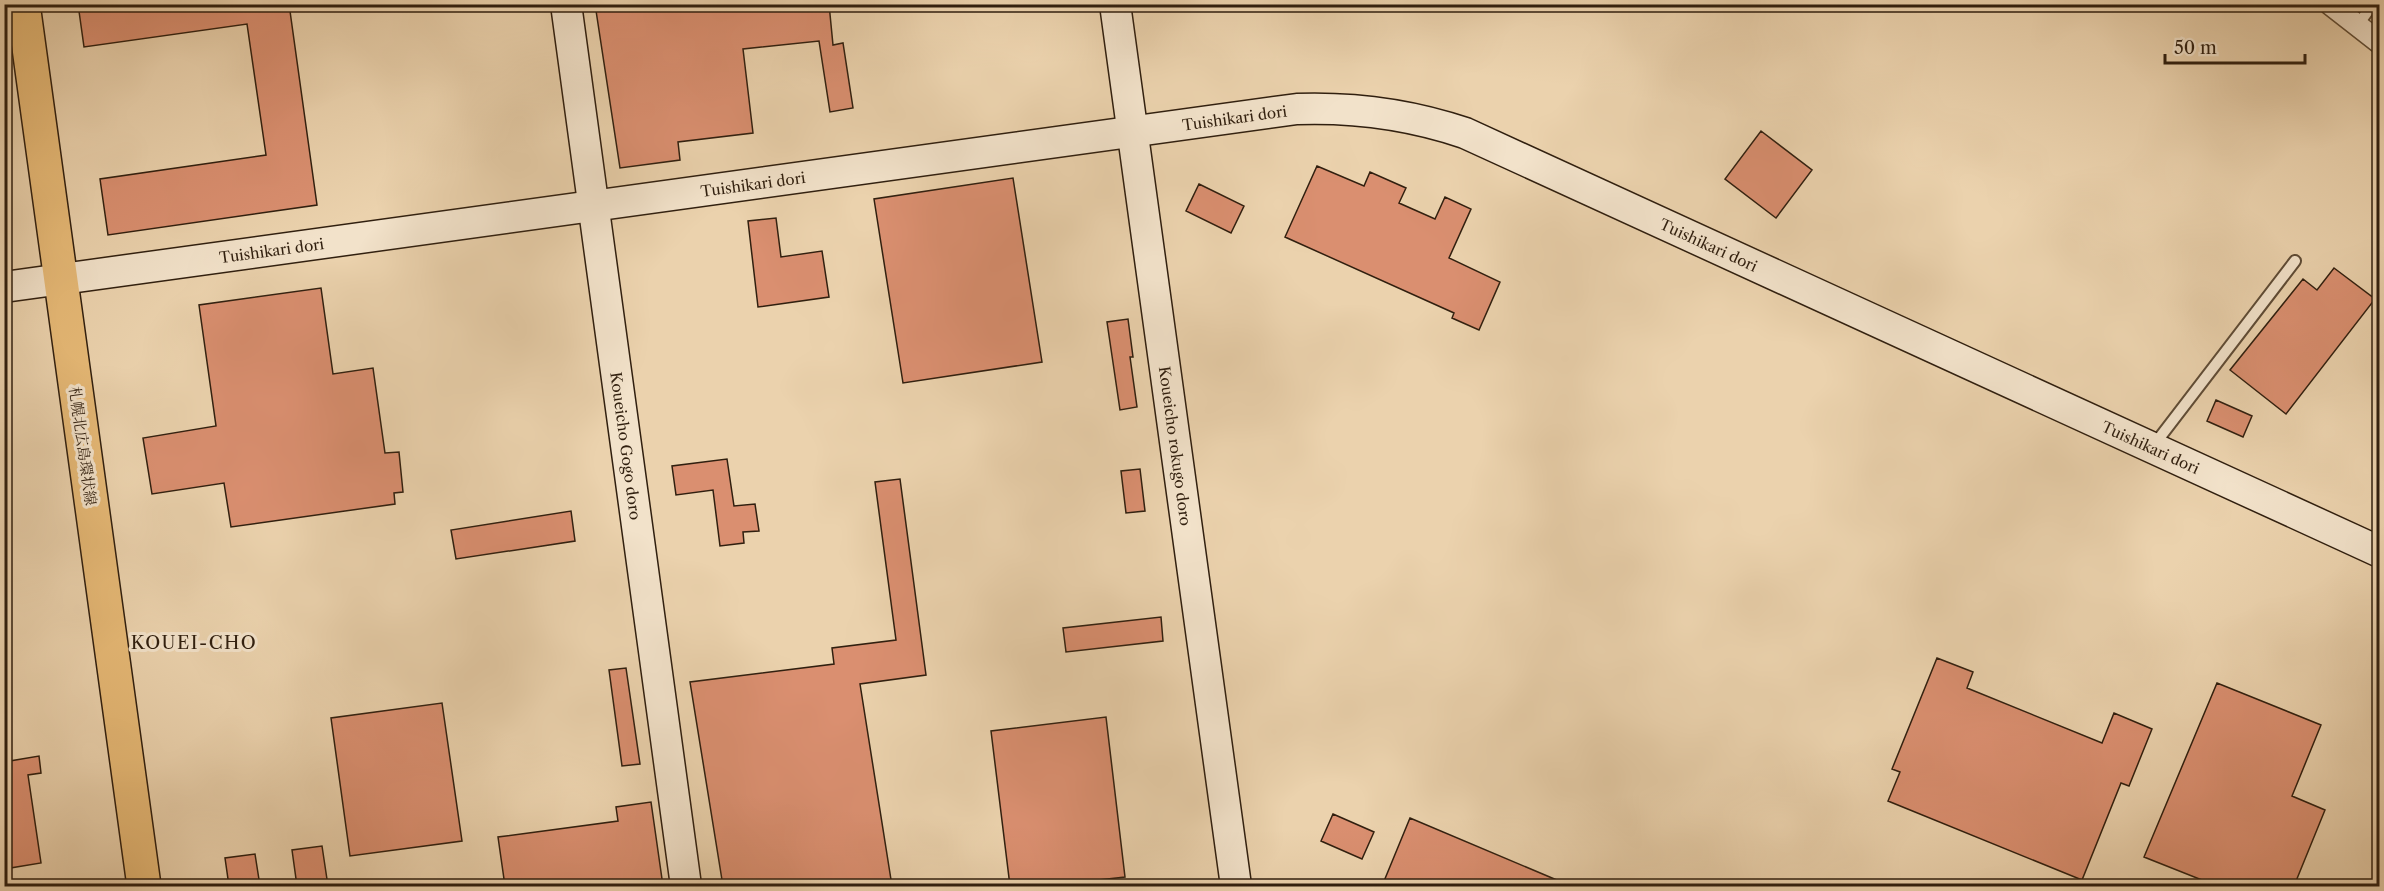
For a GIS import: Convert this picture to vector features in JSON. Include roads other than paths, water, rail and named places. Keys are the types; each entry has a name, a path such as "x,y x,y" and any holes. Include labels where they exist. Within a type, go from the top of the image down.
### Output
{"main road":[{"name":"札幌北広島環状線","path":"23,4 144,886"}],"street":[{"name":"Koueicho Gogo doro","path":"566,4 686,886"},
{"name":"Koueicho rokugo doro","path":"1115,4 1236,886"},
{"path":"2330,4 2379,43"},
{"name":"Tuishikari dori","path":"4,287 1297,110 1333,108 1400,115 1465,133 2379,552"}],"lane":[{"path":"2357,26 2373,4"},
{"path":"2152,448 2295,261"}],"district":[{"name":"KOUEI-CHO","path":"194,643"}]}
